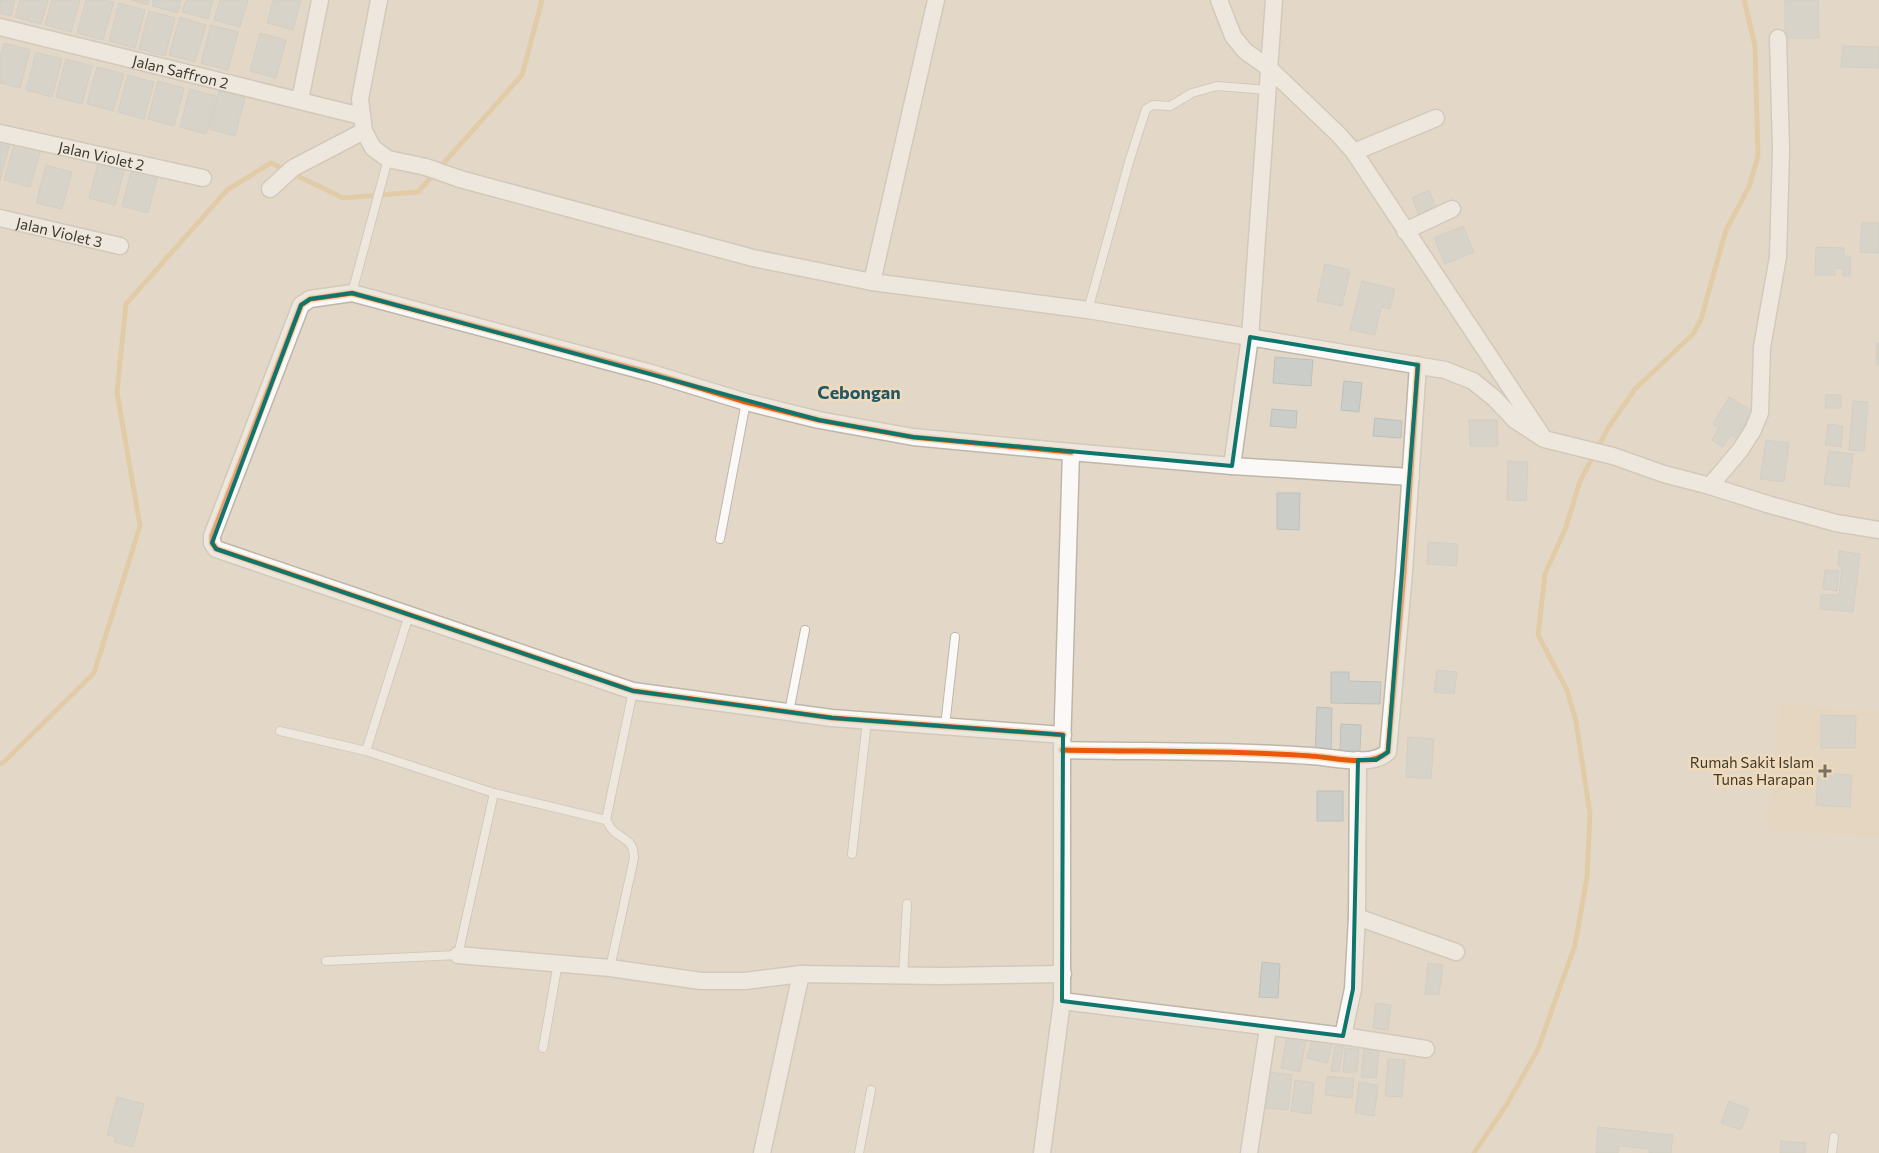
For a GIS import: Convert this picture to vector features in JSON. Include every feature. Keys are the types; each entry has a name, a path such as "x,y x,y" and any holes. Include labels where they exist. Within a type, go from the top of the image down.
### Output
{"street":[{"path":"300,100 320,0"},
{"path":"379,0 360,99 363,123 373,148 388,159 426,167 460,179 753,258 872,282 1088,310 1446,370 1473,381 1494,398 1515,420 1544,439 1613,456 1664,474 1836,523 1879,530"},
{"path":"872,282 936,0"},
{"path":"1219,0 1233,36 1245,51 1269,68 1342,138 1354,152 1544,439"},
{"path":"1232,466 1250,337 1274,0"},
{"name":"Jalan Saffron 2","path":"0,27 300,100 363,123"},
{"path":"1710,486 1741,449 1753,430 1760,413 1762,347 1778,257 1781,150 1778,38"},
{"path":"1354,152 1436,118"},
{"path":"275,184 293,168 363,123"},
{"name":"Jalan Violet 2","path":"0,133 203,178"},
{"path":"1405,231 1452,209"},
{"name":"Jalan Violet 3","path":"0,218 120,246"},
{"path":"1411,478 1232,466 913,437 819,420 746,402 651,373 352,293 310,299 301,305 212,536 212,543 216,549 633,691 832,718 945,726 1063,742 1376,760 1388,752 1411,478 1418,365"},
{"path":"1042,1153 1062,1001 1063,742 1071,452"},
{"path":"1343,1036 1353,989 1357,917 1358,760"},
{"path":"1357,917 1456,952"},
{"path":"458,955 610,968 701,981 745,981 801,974 1004,976 1063,974"},
{"path":"762,1153 801,974"},
{"path":"1062,1001 1343,1036 1426,1049"},
{"path":"1250,1153 1268,1028"}],"lane":[{"path":"1088,310 1129,162 1146,109 1153,105 1170,106 1192,93 1217,86 1268,90"},
{"path":"352,293 388,159"},
{"path":"720,539 746,402"},
{"path":"366,751 409,615"},
{"path":"788,712 805,630"},
{"path":"945,726 955,637"},
{"path":"606,820 633,691"},
{"path":"852,854 867,720"},
{"path":"280,731 366,751 494,794 606,820 614,832 626,838 633,846 634,858 610,968"},
{"path":"326,961 458,955 494,794"},
{"path":"903,976 907,904"},
{"path":"543,1048 558,963"},
{"path":"859,1153 871,1090"},
{"path":"1832,1153 1834,1137"}],"highlighted area":[{"path":"352,293 819,420 913,437 1232,466 1250,337 1418,365 1388,752 1376,760 1358,760 1353,989 1343,1036 1062,1001 1063,735 832,718 633,691 216,549 212,543 301,305 310,299"}],"shaded area":[{"name":"Rumah Sakit Islam Tunas Harapan","path":"1779,703 1879,711 1879,838 1766,830"}],"building":[{"path":"0,0 15,0 11,16 0,13"},
{"path":"20,0 48,0 41,24 15,17"},
{"path":"52,0 80,0 71,32 45,25"},
{"path":"86,0 114,2 103,40 77,33"},
{"path":"131,0 149,0 148,5"},
{"path":"153,0 181,0 178,13 152,6"},
{"path":"186,0 213,0 208,19 182,12"},
{"path":"220,0 248,0 240,27 214,20"},
{"path":"273,0 301,0 293,30 267,23"},
{"path":"1785,0 1818,0 1819,38 1785,38"},
{"path":"119,3 145,10 135,48 109,41"},
{"path":"149,11 175,18 165,56 139,49"},
{"path":"180,17 206,25 195,62 169,55"},
{"path":"211,25 238,32 228,70 201,63"},
{"path":"260,33 286,40 276,78 250,71"},
{"path":"4,43 30,50 20,88 0,83 0,58"},
{"path":"1843,46 1879,47 1879,68 1841,67"},
{"path":"36,52 62,59 52,97 26,90"},
{"path":"66,59 92,66 82,104 56,97"},
{"path":"97,67 124,74 113,111 87,104"},
{"path":"128,75 154,82 144,119 118,112"},
{"path":"158,81 184,88 174,126 148,119"},
{"path":"190,89 216,96 206,134 180,127"},
{"path":"219,91 245,98 235,136 209,129"},
{"path":"0,140 10,143 0,181"},
{"path":"15,142 41,149 30,187 4,180"},
{"path":"99,160 125,167 115,205 89,198"},
{"path":"46,165 72,172 62,209 36,203"},
{"path":"132,168 158,175 148,213 122,206"},
{"path":"1429,190 1436,208 1419,215 1412,198"},
{"path":"1862,223 1879,223 1879,253 1860,252"},
{"path":"1463,226 1474,252 1445,264 1434,238"},
{"path":"1816,247 1844,248 1844,256 1851,256 1850,276 1843,276 1843,269 1835,268 1835,275 1815,275"},
{"path":"1325,264 1350,270 1342,306 1317,301"},
{"path":"1362,281 1395,289 1390,309 1381,307 1375,335 1350,330"},
{"path":"1877,343 1879,343 1879,365 1876,364"},
{"path":"1275,357 1313,360 1311,386 1273,383"},
{"path":"1344,381 1362,383 1359,412 1341,410"},
{"path":"1826,395 1841,395 1841,408 1825,408"},
{"path":"1729,397 1753,411 1736,438 1731,435 1723,447 1712,440 1719,428 1713,424"},
{"path":"1853,401 1868,402 1864,451 1849,450"},
{"path":"1272,409 1297,411 1296,428 1270,426"},
{"path":"1375,418 1402,421 1401,438 1373,436"},
{"path":"1469,420 1497,420 1498,446 1470,446"},
{"path":"1828,424 1843,426 1841,447 1825,445"},
{"path":"1766,440 1789,443 1784,482 1760,479"},
{"path":"1829,451 1853,454 1849,487 1824,484"},
{"path":"1508,461 1528,462 1526,501 1507,500"},
{"path":"1277,493 1300,493 1299,530 1277,529"},
{"path":"1428,542 1458,544 1456,566 1427,564"},
{"path":"1839,551 1860,554 1853,612 1820,609 1821,595 1839,595 1842,566 1838,566"},
{"path":"1825,570 1839,571 1837,591 1823,589"},
{"path":"1437,670 1457,672 1454,694 1434,692"},
{"path":"1331,672 1349,672 1349,681 1381,682 1380,704 1331,703"},
{"path":"1317,707 1332,708 1331,752 1315,751"},
{"path":"1821,715 1856,716 1855,748 1821,748"},
{"path":"1341,724 1361,725 1360,752 1340,751"},
{"path":"1408,737 1434,739 1431,779 1406,777"},
{"path":"1818,773 1852,775 1850,807 1816,805"},
{"path":"1317,791 1343,791 1343,821 1317,821"},
{"path":"1262,962 1280,964 1278,998 1259,997"},
{"path":"1428,963 1443,965 1439,995 1425,994"},
{"path":"1376,1003 1391,1005 1388,1030 1373,1028"},
{"path":"1287,1036 1306,1039 1300,1072 1281,1068"},
{"path":"1313,1037 1333,1042 1327,1063 1307,1058"},
{"path":"1335,1046 1343,1047 1339,1072 1331,1071"},
{"path":"1345,1048 1359,1049 1357,1072 1343,1072"},
{"path":"1364,1049 1379,1051 1376,1078 1361,1077"},
{"path":"1388,1059 1405,1060 1402,1097 1385,1096"},
{"path":"1270,1072 1292,1075 1288,1110 1266,1108"},
{"path":"1327,1076 1354,1079 1352,1098 1325,1095"},
{"path":"1295,1080 1314,1083 1311,1114 1291,1111"},
{"path":"1359,1082 1378,1085 1374,1116 1355,1113"},
{"path":"117,1097 144,1104 133,1147 114,1142 115,1137 107,1135"},
{"path":"1729,1101 1749,1109 1741,1130 1721,1123"},
{"path":"1598,1127 1673,1135 1671,1153 1649,1153 1649,1149 1619,1146 1618,1153 1596,1153"},
{"path":"1781,1141 1806,1143 1805,1153 1780,1153"}],"waterway":[{"path":"0,764 94,673 140,526 117,392 126,304 227,190 271,163 343,198 418,192 522,75 542,0"},
{"path":"1474,1153 1507,1104 1538,1049 1575,945 1587,878 1590,814 1576,721 1567,690 1538,635 1545,574 1566,527 1580,481 1608,428 1635,389 1693,334 1701,319 1726,230 1749,187 1758,156 1755,46 1744,0"}],"cycle path":[{"path":"1063,735 832,718 633,691 216,549 212,543 212,536 301,305 310,299 352,293 651,373 746,402 819,420 913,437 1071,452"},
{"path":"1062,750 1249,753 1362,761 1381,757 1388,752 1404,572 1418,365"}],"place":[{"name":"Rumah Sakit Islam Tunas Harapan","path":"1825,771"}],"district":[{"name":"Cebongan","path":"859,392"}]}
